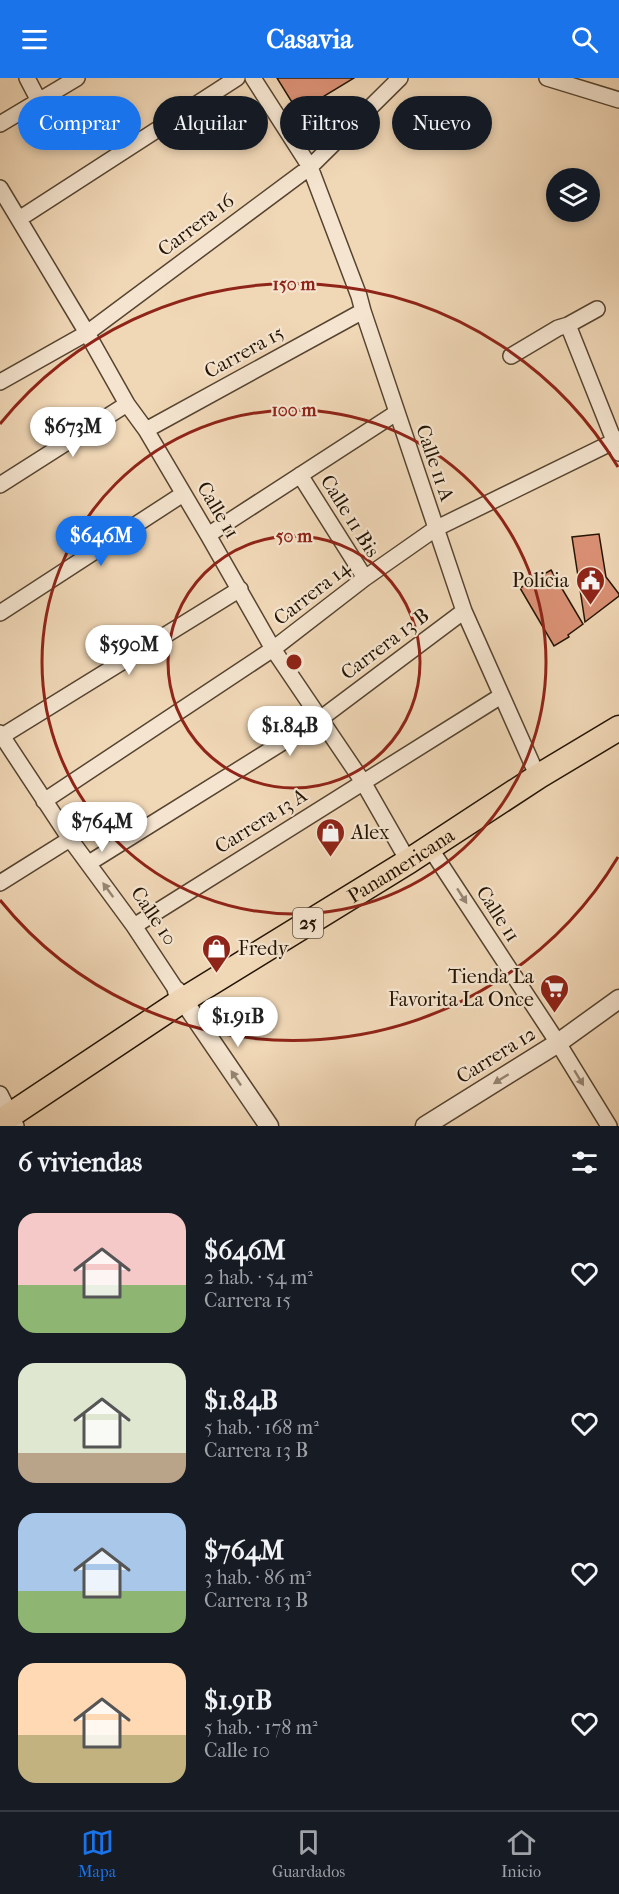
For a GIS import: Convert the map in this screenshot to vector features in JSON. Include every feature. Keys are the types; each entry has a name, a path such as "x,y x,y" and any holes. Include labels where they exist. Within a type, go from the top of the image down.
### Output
{"main road":[{"name":"Panamericana","path":"6,1111 180,995 619,716"},
{"name":"Panamericana","path":"180,995 430,848 539,776 619,728"}],"street":[{"path":"27,78 36,96"},
{"path":"47,96 77,78"},
{"path":"19,219 237,78"},
{"name":"Calle 11 A","path":"253,78 310,167 360,296 396,413 464,611 534,768"},
{"name":"Carrera 16","path":"0,382 87,333 310,167 400,78"},
{"path":"547,78 619,100"},
{"path":"0,124 18,113"},
{"name":"Calle 11","path":"0,188 127,404 146,430 273,649 363,782 403,852"},
{"path":"511,356 558,328 597,309"},
{"name":"Carrera 15","path":"146,430 363,311"},
{"path":"568,325 617,445"},
{"path":"0,485 127,404"},
{"path":"208,535 396,413"},
{"name":"Carrera 14","path":"44,801 273,649 365,578 435,529 617,445"},
{"name":"Calle 11 Bis","path":"300,475 365,578"},
{"path":"0,613 183,494"},
{"path":"1,734 240,589"},
{"name":"Carrera 13 B","path":"89,863 320,719 464,611"},
{"name":"Carrera 13 A","path":"134,926 501,696"},
{"name":"Calle 10","path":"1,734 69,839 134,926 269,1126"},
{"path":"0,883 69,839"},
{"name":"Calle 11","path":"430,848 558,1043 609,1126"},
{"name":"Carrera 12","path":"424,1126 558,1043 619,999"}],"building":[{"path":"277,78 354,78 324,96 288,96"},
{"path":"599,534 606,577 619,596 585,622 572,537"},
{"path":"551,570 583,624 568,635 569,637 554,646 520,588"}],"place":[{"name":"Policia","path":"590,606"},
{"name":"Alex","path":"330,858"},
{"name":"Fredy","path":"217,974"},
{"name":"Tienda La Favorita La Once","path":"555,1014"}]}
